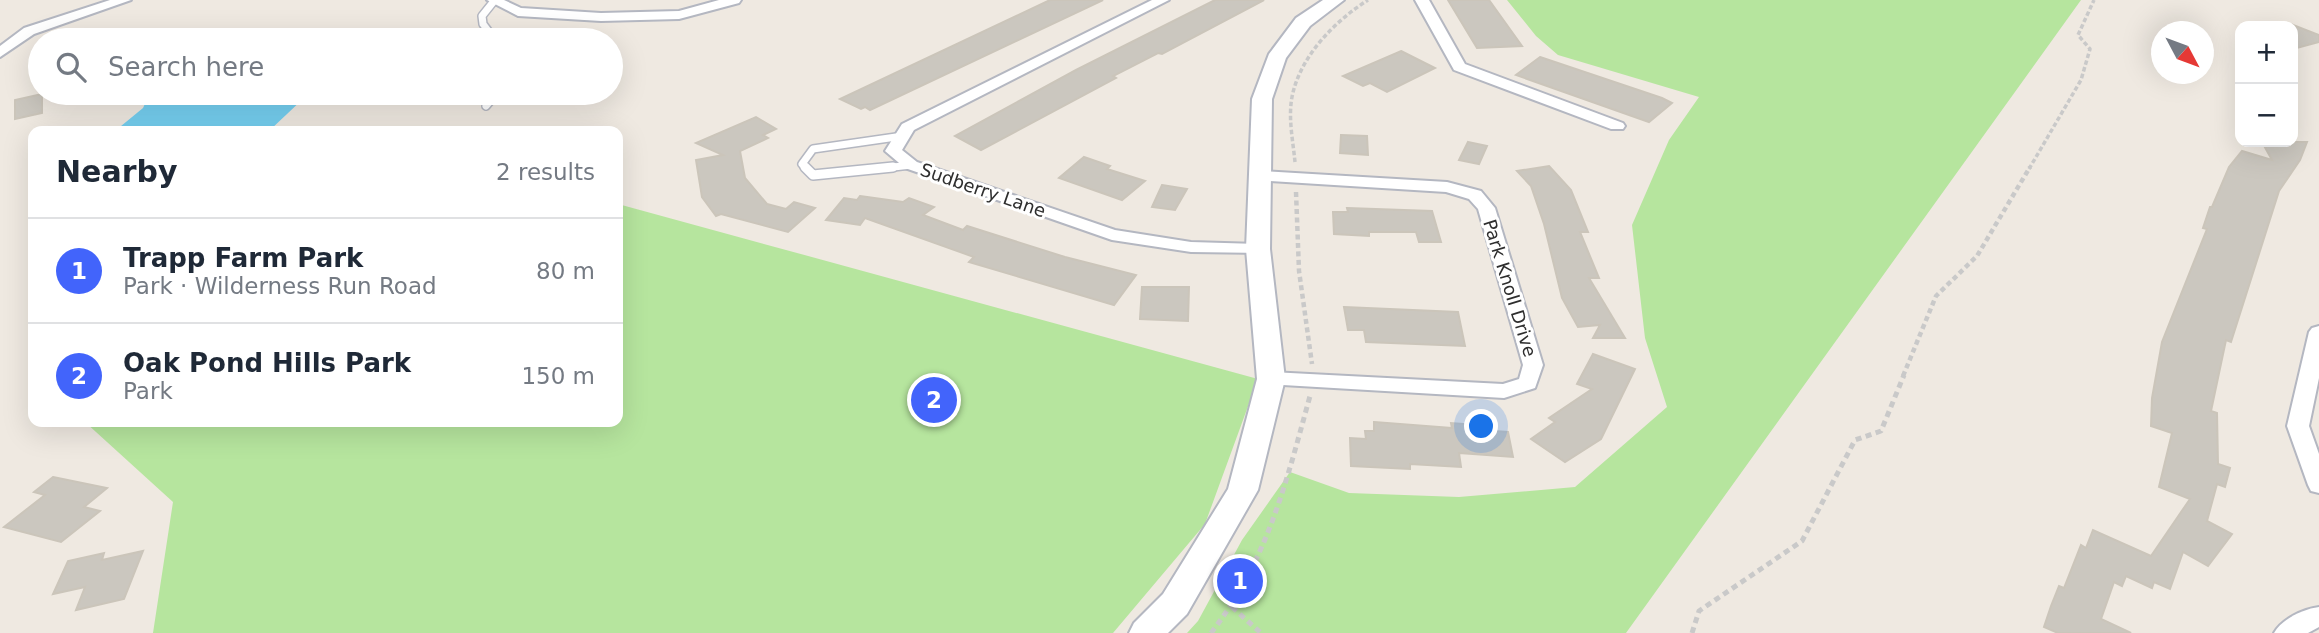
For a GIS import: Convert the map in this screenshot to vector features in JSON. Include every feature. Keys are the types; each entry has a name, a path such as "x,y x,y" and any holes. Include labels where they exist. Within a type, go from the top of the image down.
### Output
{"street":[{"path":"38,28 124,0"},
{"path":"494,0 518,12 601,17 680,15 734,0"},
{"path":"903,136 908,127 1161,0"},
{"path":"1146,633 1175,604 1243,490 1270,379 1258,249 1262,99 1276,58 1303,22 1335,0"},
{"path":"1422,0 1459,67 1617,126"},
{"path":"0,53 28,33"},
{"name":"Sudberry Lane","path":"903,136 893,151 911,165 1112,235 1191,247 1258,249"},
{"name":"Park Knoll Drive","path":"1260,176 1447,187 1475,195 1486,208 1534,365 1528,383 1504,391 1270,379"},
{"path":"2319,332 2298,426 2319,485"},
{"path":"2287,633 2312,618 2319,617"}],"lane":[{"path":"487,28 482,16 494,0"},
{"path":"903,136 813,149 803,164 813,175 911,165"}],"path":[{"path":"1210,633 1232,607 1256,560 1285,491 1315,382 1300,271 1295,201 1297,178 1293,95 1315,46 1359,5 1368,0"},
{"path":"1692,633 1699,611 1802,541 1855,440 1881,431 1936,296 1977,256 2081,80 2090,49 2078,34 2094,0"},
{"path":"1232,607 1261,633"}],"green space":[{"path":"1507,0 2081,0 1626,633 1187,633 1198,621 1242,540 1290,472 1349,493 1459,497 1575,487 1667,407 1645,338 1632,225 1669,140 1699,97 1558,55 1536,36"},
{"path":"623,205 1258,379 1205,524 1113,633 153,633 173,502 90,427 623,427"}],"water":[{"path":"144,105 297,105 274,126 121,126"}],"building":[{"path":"1050,0 1103,0 870,110 865,107 861,109 840,99"},
{"path":"1215,0 1264,0 1162,54 1158,53 1113,76 1116,78 981,150 955,136 1076,70"},
{"path":"1448,0 1489,0 1522,46 1477,48"},
{"path":"2298,27 2319,35 2319,42 2298,48"},
{"path":"1401,51 1435,68 1387,92 1370,83 1363,86 1343,76"},
{"path":"1540,57 1672,103 1649,122 1516,75"},
{"path":"28,97 28,105 42,105 42,113 15,119 15,100"},
{"path":"756,117 776,129 763,135 768,138 740,151 745,178 767,204 786,209 794,202 815,208 788,232 721,214 716,216 702,197 696,160 723,155 696,143"},
{"path":"1341,135 1367,136 1368,155 1340,153"},
{"path":"1468,142 1487,146 1479,164 1459,160"},
{"path":"2298,142 2307,142 2300,160 2279,191 2231,342 2226,340 2211,411 2217,413 2218,464 2230,468 2225,487 2217,484 2207,521 2232,534 2208,566 2183,552 2170,589 2154,582 2152,588 2126,576 2122,586 2114,582 2101,619 2131,633 2058,633 2044,627 2059,586 2064,588 2081,545 2086,548 2093,530 2151,556 2190,499 2159,487 2172,433 2151,426 2152,398 2162,342 2207,229 2203,228 2210,207 2229,167 2242,151 2272,160 2265,147 2298,147"},
{"path":"1084,157 1110,166 1107,169 1145,181 1122,200 1059,178"},
{"path":"1549,166 1571,190 1588,232 1580,232 1599,278 1589,278 1625,338 1593,338 1600,325 1578,327 1562,298 1544,224 1531,186 1517,171"},
{"path":"1162,185 1187,189 1175,210 1152,207"},
{"path":"860,196 903,202 909,198 934,207 923,215 963,230 967,226 1065,257 1136,275 1114,305 969,262 974,257 865,218 860,225 826,220 844,198 857,200"},
{"path":"1347,208 1432,211 1441,242 1419,242 1416,232 1369,232 1369,236 1334,234 1333,212 1348,212"},
{"path":"1142,287 1189,287 1188,321 1140,319"},
{"path":"1344,307 1458,312 1465,346 1366,342 1364,330 1348,330"},
{"path":"1593,354 1635,369 1601,439 1565,462 1531,439 1555,422 1549,418 1592,389 1577,384"},
{"path":"1374,422 1452,428 1451,423 1477,425 1478,430 1508,432 1513,457 1459,453 1461,467 1410,464 1410,469 1351,466 1350,438 1366,439 1365,431 1374,431"},
{"path":"53,477 107,488 84,507 100,511 61,542 4,527 45,495 34,492"},
{"path":"143,551 124,599 76,610 85,587 53,594 68,561 104,553 102,560"}],"place":[{"name":"Oak Pond Hills Park","path":"934,400"},
{"name":"Trapp Farm Park","path":"1240,581"}]}
